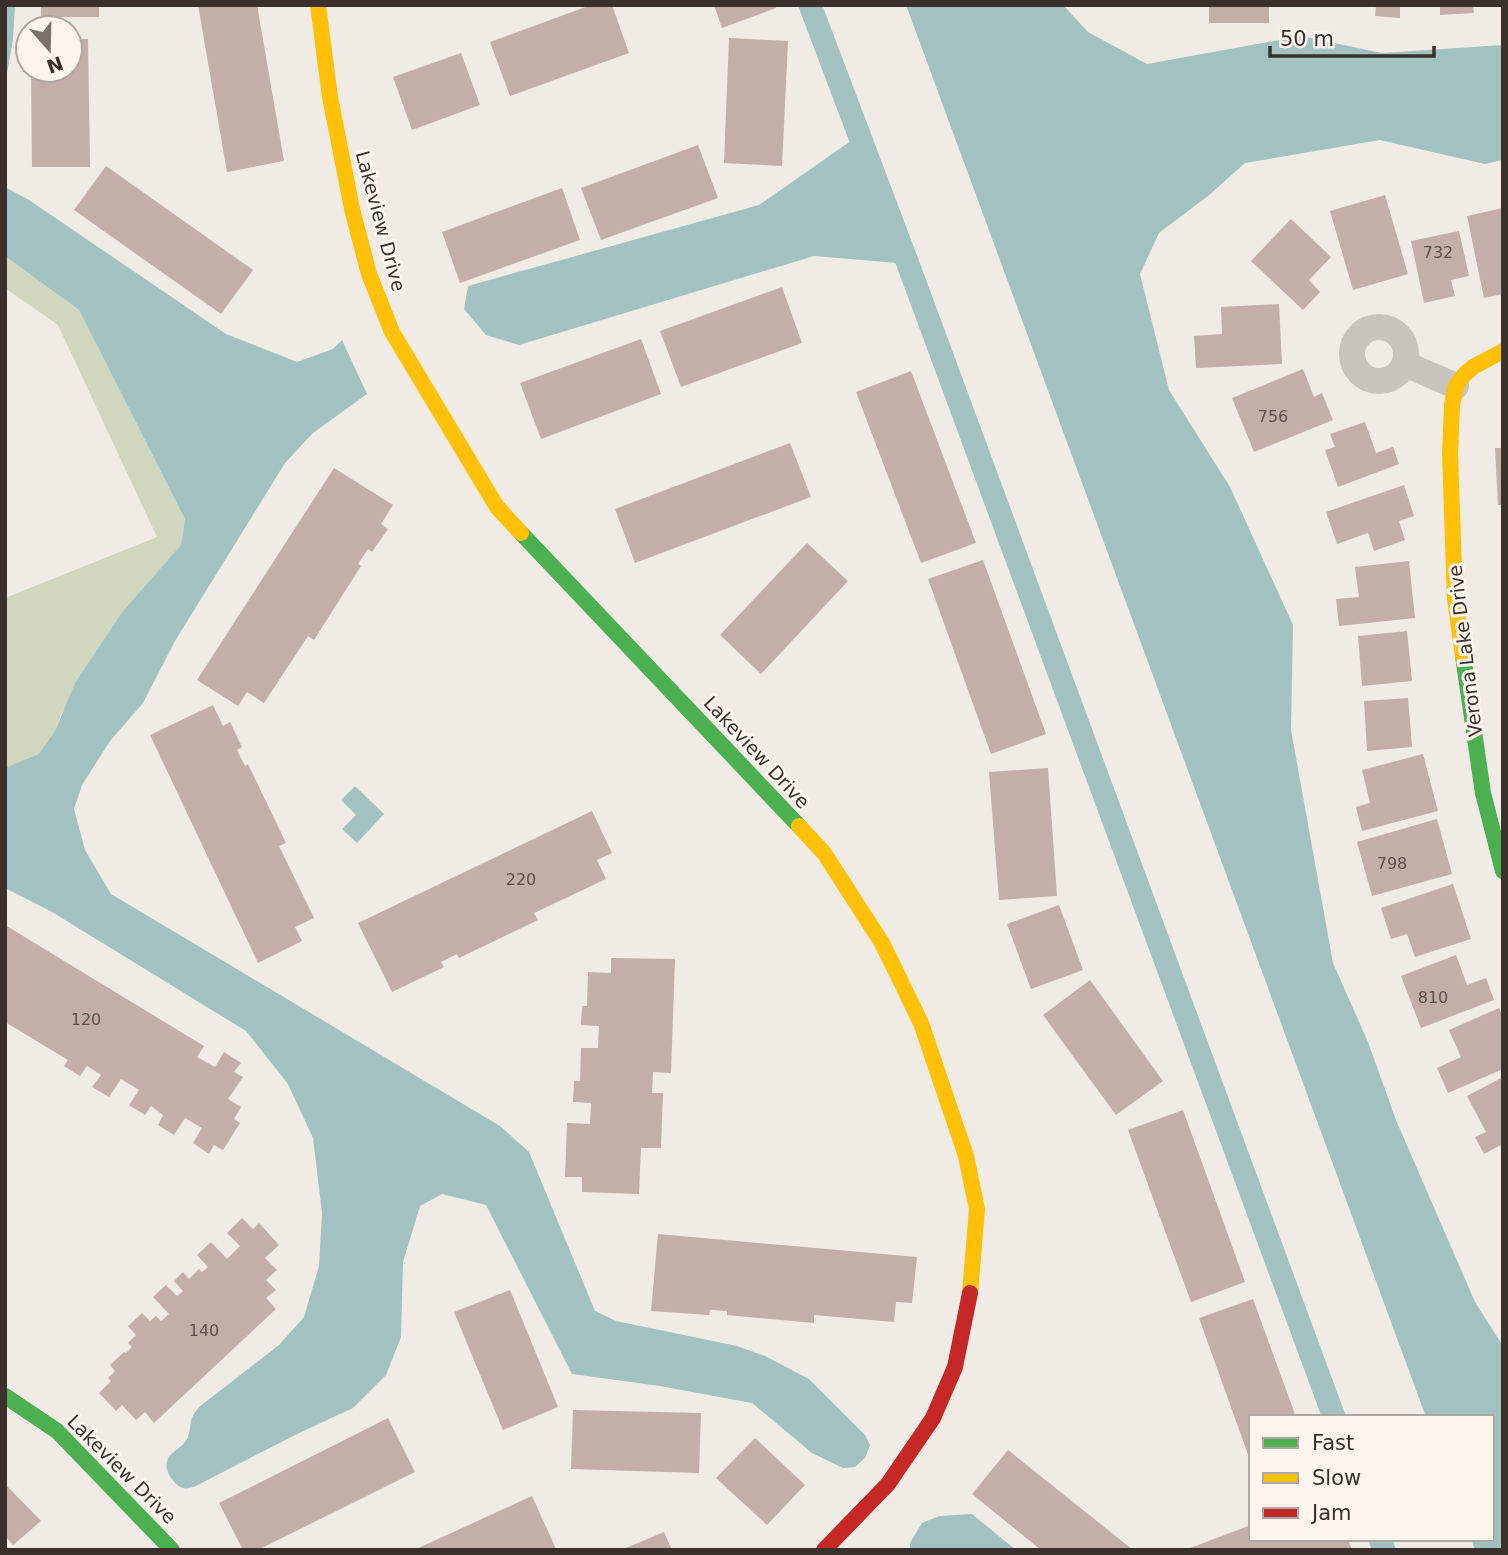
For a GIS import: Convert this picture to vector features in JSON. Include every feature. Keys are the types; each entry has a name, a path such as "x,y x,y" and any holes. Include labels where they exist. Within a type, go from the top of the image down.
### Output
{"street":[{"name":"Lakeview Drive","path":"318,5 330,97 352,209 369,274 391,332 497,507 824,853 882,943 921,1023 966,1156 977,1209 972,1285 955,1367 933,1418 888,1484 824,1550"},
{"path":"1405,364 1456,386 1473,367 1503,351"},
{"name":"Verona Lake Drive","path":"1456,386 1452,405 1450,454 1455,598 1483,793 1503,872"},
{"name":"Lakeview Drive","path":"5,1396 57,1431 172,1550"}],"green space":[{"path":"5,256 79,310 185,519 181,545 123,611 39,755 5,768 5,598 157,537 58,325 5,288"}],"water":[{"path":"5,5 15,5 13,40 5,84"},
{"path":"906,5 1063,5 1088,32 1147,64 1301,36 1382,53 1503,45 1503,160 1485,164 1380,140 1245,163 1208,196 1159,233 1140,274 1169,390 1230,487 1293,625 1291,730 1333,963 1368,1042 1396,1120 1475,1302 1503,1346 1503,1550 1475,1550 1472,1541 1494,1541 1494,1415 1425,1415"},
{"path":"858,136 908,264 814,256 519,345 486,335 464,309 468,286 759,205"},
{"path":"5,187 29,200 226,334 297,362 333,349 342,340 367,394 313,433 285,463 175,641 143,703 110,741 82,785 74,809 85,850 111,894 500,1126 529,1152 595,1311 616,1321 737,1346 765,1356 809,1379 865,1435 870,1445 865,1458 855,1467 843,1468 812,1453 752,1403 660,1386 572,1374 486,1205 442,1194 420,1206 403,1262 401,1337 386,1375 353,1408 194,1487 183,1488 171,1478 166,1466 168,1458 186,1441 192,1419 199,1407 279,1345 304,1317 319,1266 322,1213 313,1138 288,1084 246,1031 52,912 5,888 5,768 39,754 55,731 75,683 123,611 181,545 185,519 79,310 5,256"},
{"path":"355,786 384,814 357,843 342,829 356,815 341,800"},
{"path":"972,1514 1016,1550 910,1550 910,1543 922,1523 939,1516"}],"building":[{"path":"41,5 99,5 99,17 84,17 84,14 41,14"},
{"path":"198,5 257,5 284,161 227,172"},
{"path":"591,5 612,5 629,53 510,96 490,42"},
{"path":"714,5 775,5 776,8 722,28"},
{"path":"1209,5 1269,5 1269,23 1209,23"},
{"path":"1376,5 1400,5 1400,18 1375,16"},
{"path":"1440,5 1473,5 1474,13 1440,15"},
{"path":"729,38 788,41 782,166 724,163"},
{"path":"84,39 88,39 90,167 32,167 31,84 84,84"},
{"path":"461,53 480,105 412,130 393,77"},
{"path":"698,145 718,198 601,240 581,188"},
{"path":"106,166 253,270 221,314 74,210"},
{"path":"562,188 580,240 460,283 442,232"},
{"path":"1385,195 1408,274 1353,290 1330,211"},
{"path":"1503,208 1503,294 1484,298 1467,216"},
{"path":"1291,219 1331,257 1309,280 1320,292 1303,310 1251,261"},
{"path":"1459,231 1469,276 1451,280 1455,296 1424,303 1411,241"},
{"path":"782,287 802,343 681,387 660,331"},
{"path":"1279,304 1282,364 1196,368 1194,336 1222,334 1221,307"},
{"path":"641,339 661,394 541,439 520,383"},
{"path":"1303,369 1314,397 1322,393 1333,420 1254,452 1232,398"},
{"path":"911,371 976,543 921,563 856,392"},
{"path":"1365,422 1376,453 1393,447 1399,464 1338,487 1325,450 1335,447 1330,434"},
{"path":"790,443 811,497 635,563 615,509"},
{"path":"1495,448 1503,448 1503,505 1498,505"},
{"path":"334,468 393,505 381,524 388,529 372,552 368,549 358,564 361,566 314,640 308,636 264,703 247,692 238,706 197,680"},
{"path":"1404,485 1414,516 1399,521 1405,540 1374,551 1368,533 1337,544 1326,512"},
{"path":"807,543 848,581 761,674 720,635"},
{"path":"983,560 1046,734 991,754 928,579"},
{"path":"1409,561 1415,618 1339,626 1336,599 1359,597 1355,567"},
{"path":"1407,631 1412,681 1362,686 1358,636"},
{"path":"1408,698 1412,747 1367,751 1364,701"},
{"path":"213,705 223,726 230,722 242,747 237,750 245,766 248,764 286,843 279,846 314,918 295,927 302,941 258,963 150,735"},
{"path":"1423,754 1438,811 1362,831 1356,807 1370,803 1362,770"},
{"path":"1048,768 1057,896 999,900 989,772"},
{"path":"592,811 612,853 597,860 606,879 534,913 538,920 459,958 457,954 441,962 444,967 392,992 358,923"},
{"path":"1437,819 1452,874 1372,896 1357,842"},
{"path":"1453,884 1471,939 1415,957 1407,934 1391,939 1381,908"},
{"path":"1059,905 1083,970 1031,989 1007,924"},
{"path":"5,925 204,1046 197,1057 215,1067 224,1052 241,1063 234,1072 243,1077 228,1099 241,1107 234,1119 240,1123 223,1150 214,1145 209,1154 193,1143 202,1128 185,1118 174,1135 158,1125 163,1115 151,1106 145,1115 129,1105 139,1090 121,1079 109,1097 92,1087 101,1075 87,1066 80,1076 64,1066 68,1060 5,1022"},
{"path":"1456,955 1467,985 1486,978 1494,1000 1421,1028 1401,976"},
{"path":"611,958 675,959 671,1073 653,1072 652,1093 663,1093 661,1148 641,1148 639,1194 582,1192 582,1177 565,1177 567,1123 590,1124 591,1103 573,1102 574,1081 580,1081 581,1048 598,1048 599,1026 581,1025 582,1006 587,1006 588,972 611,973"},
{"path":"1090,980 1163,1081 1116,1115 1043,1015"},
{"path":"1499,1008 1503,1017 1503,1069 1448,1093 1437,1068 1461,1057 1449,1030"},
{"path":"1503,1077 1503,1144 1484,1154 1475,1137 1486,1132 1467,1096"},
{"path":"1183,1110 1245,1282 1191,1302 1128,1130"},
{"path":"242,1218 253,1229 259,1223 279,1245 265,1258 277,1270 266,1280 276,1290 266,1298 276,1309 154,1423 145,1412 136,1420 122,1405 116,1411 99,1393 111,1381 108,1378 115,1371 110,1365 132,1347 128,1343 136,1335 128,1326 142,1313 150,1321 156,1316 161,1321 169,1314 153,1297 166,1285 177,1296 183,1291 174,1281 183,1272 189,1279 199,1269 202,1272 208,1267 197,1255 211,1242 227,1259 240,1246 227,1233"},
{"path":"658,1234 917,1257 912,1303 896,1302 894,1322 814,1315 814,1323 727,1315 727,1311 710,1310 709,1315 651,1311"},
{"path":"510,1290 558,1407 503,1430 454,1312"},
{"path":"1253,1299 1295,1415 1249,1415 1249,1457 1199,1318"},
{"path":"573,1410 701,1413 699,1473 571,1469"},
{"path":"388,1418 415,1472 258,1550 243,1550 219,1503"},
{"path":"755,1438 805,1485 767,1525 716,1478"},
{"path":"1008,1450 1133,1550 1041,1550 972,1494"},
{"path":"5,1484 41,1521 13,1545 5,1536"},
{"path":"532,1496 556,1549 414,1550"},
{"path":"1249,1526 1249,1541 1349,1541 1352,1550 1185,1550"},
{"path":"664,1532 672,1550 621,1550"}],"waterway":[{"path":"810,5 1333,1415"},
{"path":"1381,1541 1384,1550"}],"traffic: fast":[{"path":"521,533 799,826"},
{"path":"1463,656 1483,793 1503,871"},
{"path":"5,1396 57,1431 172,1550"}],"traffic: slow":[{"path":"318,5 330,97 352,209 369,274 392,332 497,507 521,533"},
{"path":"1463,656 1455,599 1450,454 1452,405 1456,386 1464,375 1503,351"},
{"path":"799,826 824,853 882,943 921,1023 966,1156 977,1209 970,1293"}],"traffic: jam":[{"path":"824,1550 888,1484 933,1418 955,1367 970,1293"}]}
